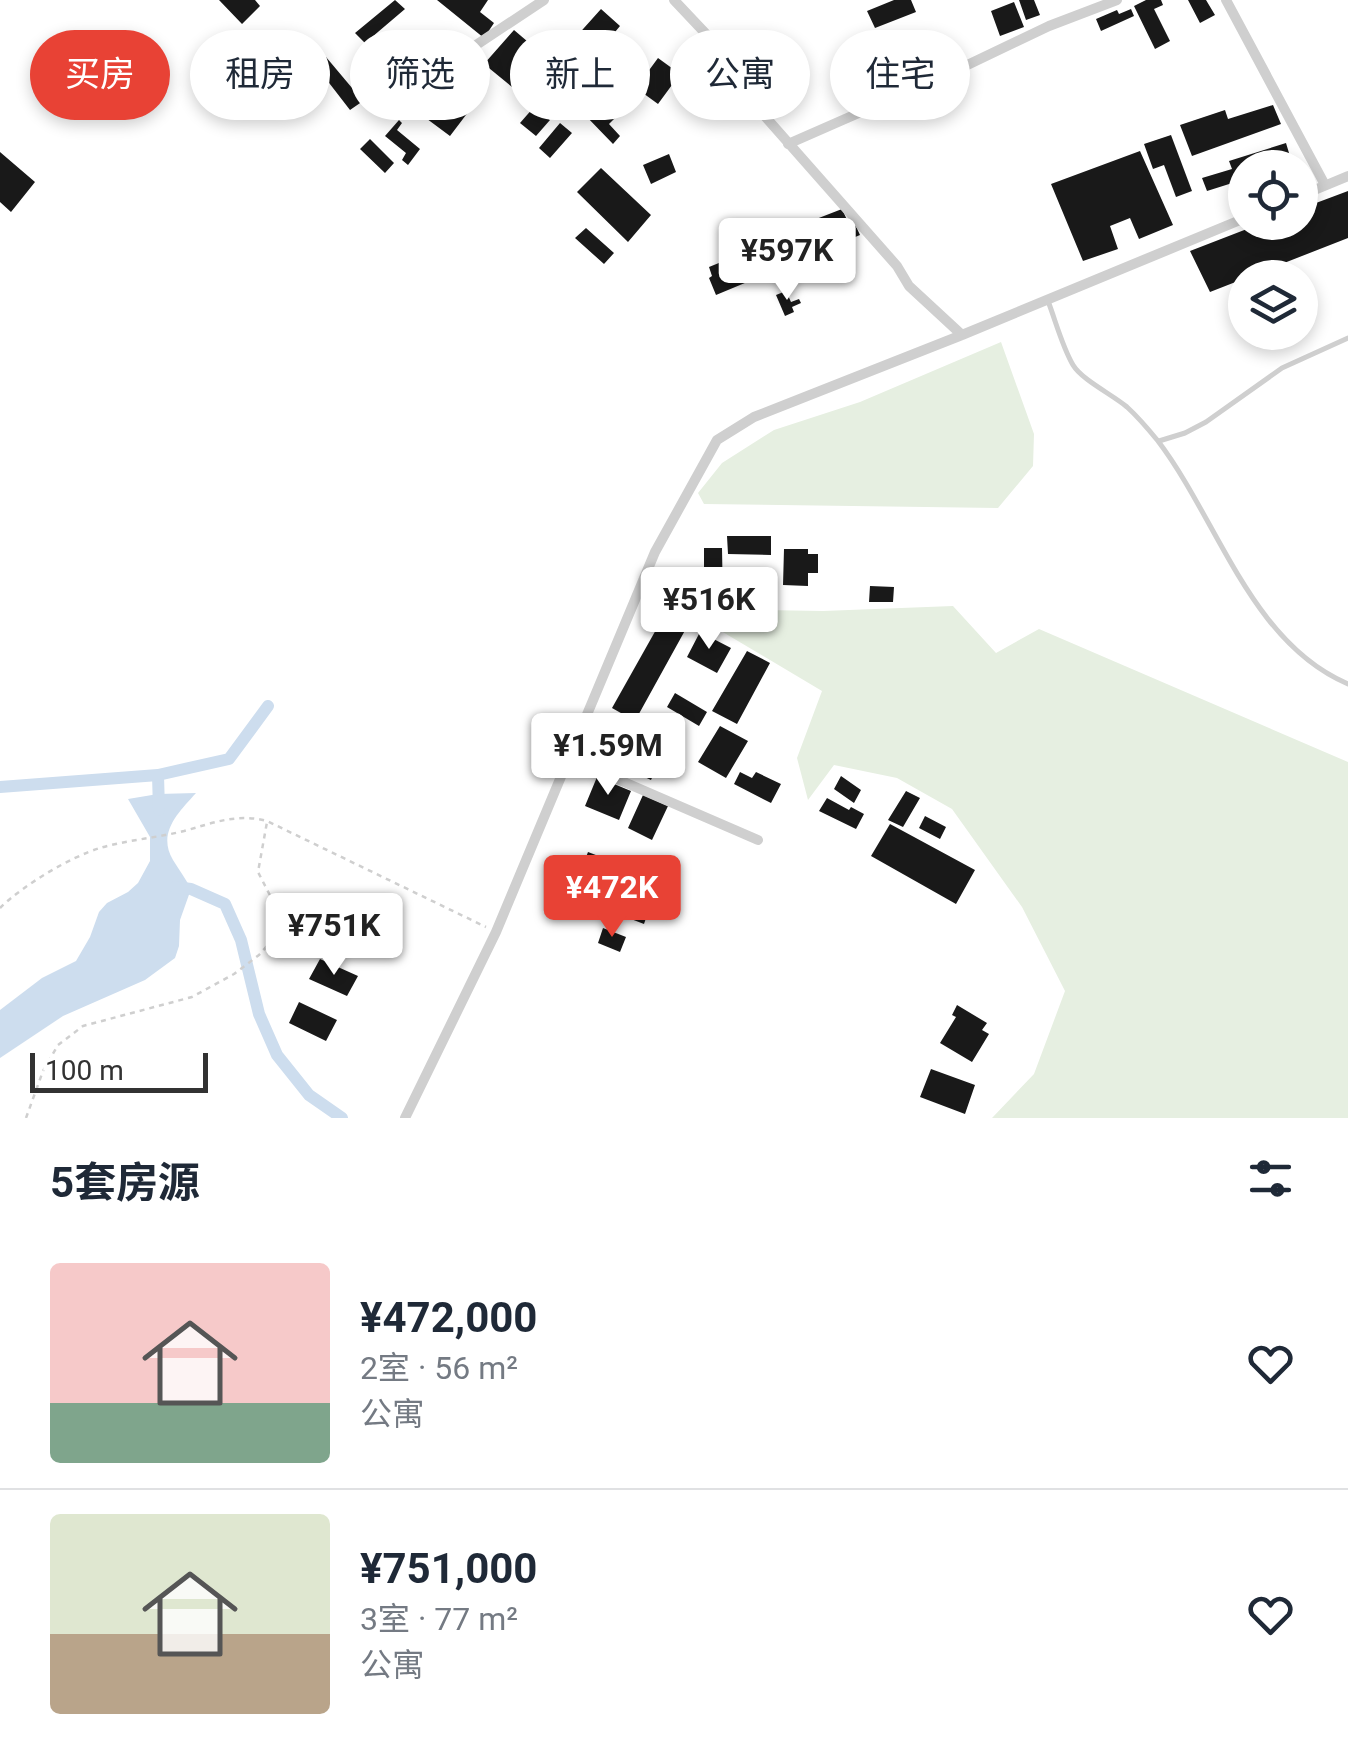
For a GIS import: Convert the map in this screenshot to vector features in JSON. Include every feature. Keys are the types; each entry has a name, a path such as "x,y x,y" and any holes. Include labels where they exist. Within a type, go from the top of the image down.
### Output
{"street":[{"path":"490,36 544,0"},
{"path":"674,0 707,35 731,74 788,144 897,266 909,286 962,335"},
{"path":"788,144 1049,26 1116,0"},
{"path":"1226,0 1325,185"},
{"path":"1318,188 1348,176"},
{"path":"405,1118 496,932 655,552 717,440 754,417 1228,225"},
{"path":"570,760 758,840"}],"lane":[{"path":"1047,300 1075,368 1130,410 1158,441 1272,626 1298,652 1348,684"},
{"path":"1158,441 1206,422 1282,368 1348,338"}],"path":[{"path":"0,908 42,876 97,849 182,832 226,818 252,817 268,820 496,932"},
{"path":"26,1118 43,1071 58,1046 83,1026 192,998 259,956 275,928 277,909 258,872 268,820"}],"shaded area":[{"path":"1001,342 1034,434 1033,466 998,508 704,504 698,493 722,463 774,430 860,402"},
{"path":"953,606 996,653 1039,629 1348,762 1348,1118 992,1118 1034,1074 1065,991 1022,907 952,809 897,778 834,765 808,800 797,758 822,691 684,609 823,611"}],"water":[{"path":"196,793 168,832 173,860 191,889 180,920 175,958 145,980 63,1016 0,1058 0,1010 42,978 76,961 99,912 138,883 150,861 150,837 128,799"}],"building":[{"path":"219,0 255,0 260,6 242,24"},
{"path":"395,0 405,9 380,30 359,30"},
{"path":"437,0 488,0 480,12 494,23 489,30 474,30"},
{"path":"894,0 911,0 916,12 875,28 867,11"},
{"path":"1019,0 1034,0 1040,15 1026,20"},
{"path":"1146,0 1161,0 1163,5 1154,9 1170,41 1155,49 1134,6"},
{"path":"1188,0 1206,0 1215,15 1200,23"},
{"path":"1014,2 1024,27 1000,36 991,11"},
{"path":"601,9 620,26 617,30 582,30"},
{"path":"1131,9 1134,16 1101,31 1096,19"},
{"path":"510,35 510,85 490,69 490,57"},
{"path":"658,58 670,67 670,88 658,104 650,98 650,69"},
{"path":"330,62 350,86 350,110 330,84"},
{"path":"1273,105 1281,124 1192,156 1180,125 1225,110 1228,119"},
{"path":"399,120 402,123 397,130 420,149 408,165 402,160 406,153 385,136"},
{"path":"428,120 462,120 450,136"},
{"path":"523,120 550,120 536,136 520,123"},
{"path":"590,120 613,120 609,124 620,136 613,144"},
{"path":"560,123 572,133 550,158 539,148"},
{"path":"1171,135 1192,191 1176,197 1164,165 1153,169 1144,144"},
{"path":"370,139 394,163 385,173 360,149"},
{"path":"1286,143 1288,150 1264,150"},
{"path":"1140,151 1173,225 1139,239 1130,218 1110,226 1118,249 1083,261 1051,184"},
{"path":"0,152 35,182 11,212 0,202"},
{"path":"669,154 676,172 651,184 643,165"},
{"path":"601,168 651,215 628,242 577,192"},
{"path":"1228,170 1228,184 1207,191 1202,178"},
{"path":"1348,191 1348,238 1292,260 1228,260 1228,285 1210,292 1190,251 1228,236 1228,240 1318,240 1318,202"},
{"path":"842,209 860,235 716,295 709,267 741,254 745,262 757,257 747,228 769,219 781,247 798,240 793,228"},
{"path":"586,228 614,253 604,264 575,238"},
{"path":"786,291 791,302 799,299 801,303 785,316 776,295"},
{"path":"727,536 771,536 771,555 728,554"},
{"path":"704,548 722,548 723,604 704,604"},
{"path":"784,549 808,549 808,554 818,554 818,573 808,573 808,586 783,585"},
{"path":"870,586 894,587 893,602 869,602"},
{"path":"666,612 688,625 635,721 612,708"},
{"path":"700,632 731,648 717,673 687,657"},
{"path":"747,651 770,663 737,724 712,711"},
{"path":"675,693 707,712 699,726 667,707"},
{"path":"720,726 748,741 726,778 698,762"},
{"path":"636,733 666,747 651,780 621,766"},
{"path":"740,772 752,778 756,772 781,784 771,803 734,784"},
{"path":"841,776 861,790 854,803 834,789"},
{"path":"597,777 631,791 619,820 585,806"},
{"path":"906,791 920,798 903,827 888,820"},
{"path":"643,795 668,806 652,840 628,828"},
{"path":"827,798 864,814 856,829 819,811"},
{"path":"925,816 946,827 940,839 919,828"},
{"path":"890,824 975,870 956,904 871,856"},
{"path":"588,852 648,875 641,896 652,900 644,924 571,896"},
{"path":"603,928 626,937 620,952 598,943"},
{"path":"320,959 358,976 347,996 309,979"},
{"path":"299,1002 337,1020 326,1041 289,1023"},
{"path":"957,1005 987,1023 982,1030 989,1034 972,1062 940,1043 956,1017 952,1015"},
{"path":"931,1069 975,1085 965,1114 920,1097"}],"waterway":[{"path":"0,787 158,775 229,759 268,706"},
{"path":"158,775 159,810"},
{"path":"175,887 191,889 225,904 241,940 259,1014 277,1055 309,1095 342,1118"}]}
